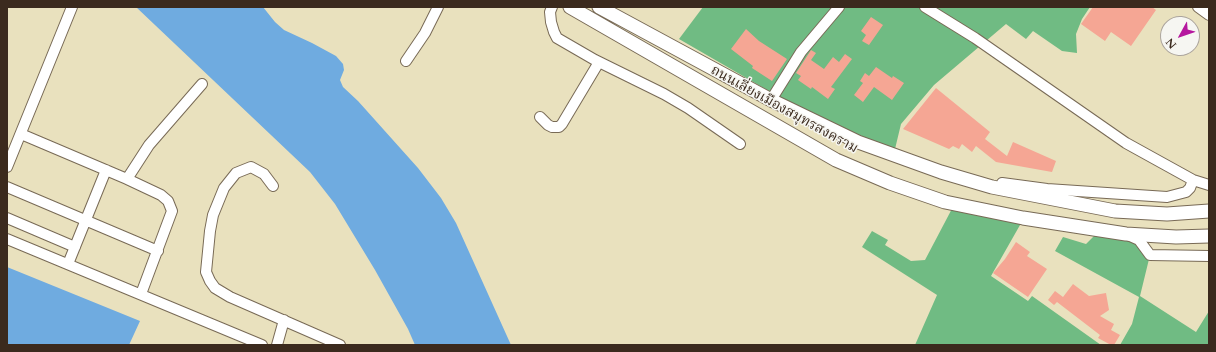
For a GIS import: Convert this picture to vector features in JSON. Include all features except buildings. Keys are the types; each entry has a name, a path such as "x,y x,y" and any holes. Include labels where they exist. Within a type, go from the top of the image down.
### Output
{"main road":[{"name":"ถนนเลี่ยงเมืองสมุทรสงคราม","path":"570,7 836,160 890,183 945,202 1023,218 1126,234 1176,237 1209,236"},
{"name":"ถนนเลี่ยงเมืองสมุทรสงคราม","path":"599,7 771,100 858,142 941,172 992,187 1115,211 1167,214 1209,211"}],"street":[{"path":"406,61 425,33 438,7"},
{"path":"552,7 550,12 551,22 557,38 599,62 664,94 688,108 740,144"},
{"path":"771,100 801,52 839,7"},
{"path":"925,7 975,38 1126,143 1193,180 1209,185"},
{"path":"1198,7 1209,15"},
{"path":"7,167 70,8"},
{"path":"540,116 548,125 552,127 559,127 599,62"},
{"path":"127,179 149,145 202,84"},
{"path":"21,134 161,194 165,198 171,206 172,211 141,294"},
{"path":"273,186 264,174 251,167 236,173 224,188 213,215 206,272 215,288 230,297 340,345"},
{"path":"68,264 106,170"},
{"path":"941,172 994,182 1047,189 1167,197 1186,192 1190,188 1193,180"},
{"path":"7,187 87,219 158,250"},
{"path":"7,218 75,247"},
{"path":"1126,234 1139,240 1150,255 1209,256"},
{"path":"7,239 262,345"},
{"path":"277,345 284,320"}],"green space":[{"path":"703,7 1090,7 1082,19 1076,34 1077,53 1062,51 1033,31 1026,39 1006,24 934,85 901,124 895,149 860,136 781,98 679,39"},
{"path":"955,203 1126,234 1150,255 1140,296 1196,332 1209,311 1209,345 1120,345 1132,324 1139,297 1055,251 1063,237 1086,244 1099,231 1024,218 991,276 1028,301 1032,296 1101,345 915,345 937,295 862,247 872,231 888,240 885,245 911,261 925,260"}],"water":[{"path":"136,7 263,7 275,22 284,30 336,56 343,64 344,70 340,80 343,87 358,101 418,168 441,198 456,223 511,345 415,345 408,329 375,270 335,204 310,172"},
{"path":"7,267 140,321 129,345 7,345"}]}
